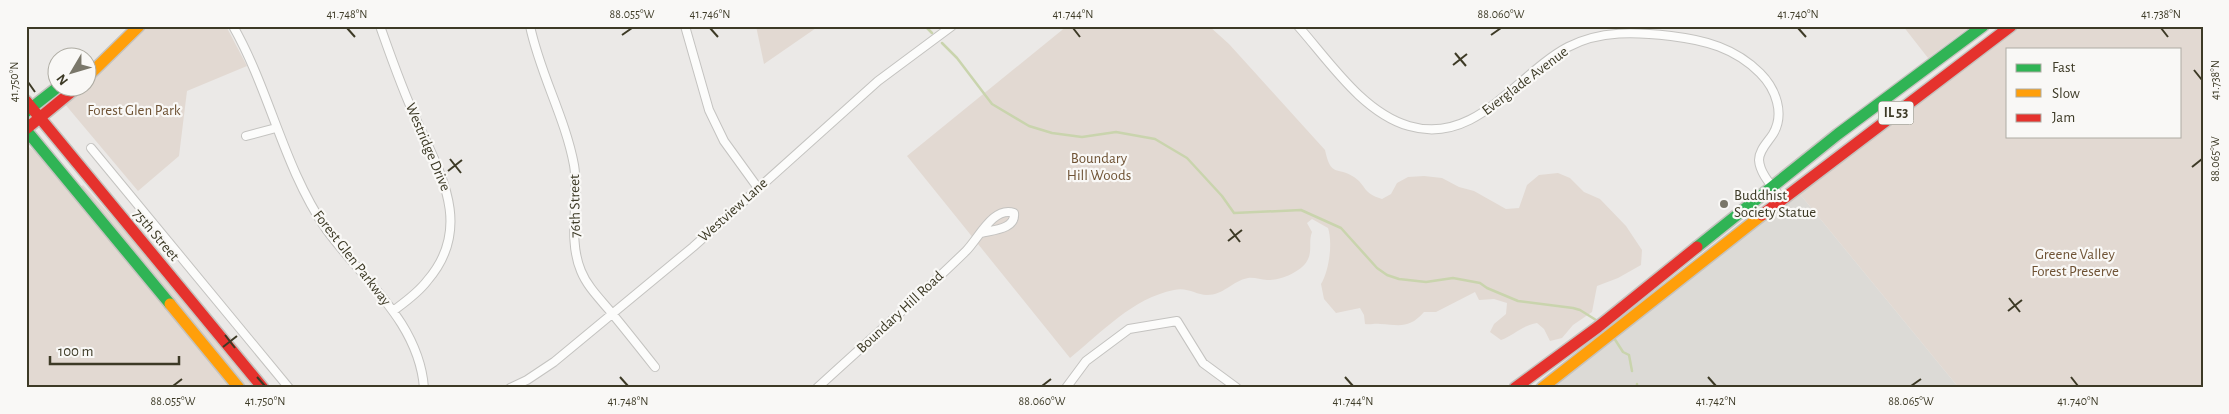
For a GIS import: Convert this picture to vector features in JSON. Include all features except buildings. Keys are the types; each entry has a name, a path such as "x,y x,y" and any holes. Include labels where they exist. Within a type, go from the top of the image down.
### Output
{"main road":[{"path":"98,65 139,26"},
{"name":"IL 53","path":"1515,388 1598,327 1838,134 1983,26"},
{"name":"IL 53","path":"1542,388 1782,199 2011,26"},
{"path":"98,61 105,57"},
{"path":"28,107 48,94"},
{"path":"64,98 26,129 239,388"},
{"name":"75th Street","path":"28,107 40,118 263,388"}],"street":[{"name":"Forest Glen Parkway","path":"233,26 252,63 295,174 317,214 344,251 393,311 412,341 419,360 424,388"},
{"name":"Westridge Drive","path":"380,26 407,99 445,183 450,209 451,228 439,264 427,282 393,311"},
{"name":"76th Street","path":"530,26 542,72 573,160 576,188 577,260 586,280 655,367"},
{"path":"685,26 709,110 724,141 758,188"},
{"name":"Westview Lane","path":"510,388 545,369 693,247 878,81 952,26"},
{"name":"Everglade Avenue","path":"1298,26 1369,105 1388,118 1421,129 1449,127 1467,122 1488,109 1556,54 1569,46 1592,39 1622,33 1642,33 1686,38 1719,45 1734,53 1760,73 1776,98 1779,120 1772,135 1762,149 1759,162 1772,186 1782,199"},
{"path":"246,136 276,128"},
{"path":"91,148 288,388"},
{"name":"Boundary Hill Road","path":"817,388 958,258 981,233"},
{"path":"1066,388 1086,361 1129,329 1177,321 1204,363 1237,388"}],"shaded area":[{"path":"1799,193 1959,388 1548,388"}],"green space":[{"name":"Forest Glen Park","path":"148,26 226,26 247,66 187,91 179,156 138,191 64,103 70,98 98,98 98,74"},
{"path":"756,26 819,26 764,64"},
{"name":"Boundary Hill Woods","path":"1067,26 1209,26 1229,44 1325,150 1332,168 1354,177 1368,192 1376,197 1382,199 1391,194 1397,183 1408,177 1424,176 1442,178 1459,187 1474,191 1506,209 1519,208 1527,185 1539,175 1558,173 1570,178 1584,192 1600,199 1626,226 1642,250 1641,265 1618,278 1597,286 1592,312 1573,325 1562,338 1550,341 1544,329 1537,323 1527,326 1501,340 1490,332 1494,324 1506,314 1507,303 1494,299 1479,300 1475,292 1436,312 1424,312 1409,324 1365,324 1364,315 1360,308 1336,313 1324,299 1321,284 1329,257 1329,234 1328,228 1312,219 1307,223 1312,232 1309,257 1304,265 1295,272 1272,280 1248,278 1218,293 1207,295 1179,289 1159,294 1145,300 1119,317 1070,358 907,156"},
{"path":"1903,26 1971,26 1928,58"},
{"name":"Greene Valley Forest Preserve","path":"2014,26 2203,26 2203,388 1959,388 1799,193"},
{"path":"26,145 39,154 233,388 26,388"},
{"path":"83,185 136,243 256,388 246,388 81,187"}],"waterway":[{"path":"925,26 932,33"},
{"path":"942,43 957,58 992,104 1029,126 1052,133 1082,137 1116,132 1155,139 1187,158 1222,196 1234,213 1301,210 1341,228 1377,268 1387,275 1399,279 1426,282 1453,278 1480,283 1487,288 1518,301 1573,308 1596,320"},
{"path":"1614,338 1623,352 1629,355"},
{"path":"1629,355 1632,371"}],"traffic: fast":[{"path":"1697,247 1838,134 1983,26"},
{"path":"26,112 48,95"},
{"path":"26,130 170,304"}],"traffic: slow":[{"path":"98,66 139,26"},
{"path":"1542,388 1762,215"},
{"path":"170,304 239,388"}],"traffic: jam":[{"path":"1762,215 2011,26"},
{"path":"26,129 64,98"},
{"path":"26,101 263,388"},
{"path":"1515,388 1598,327 1697,247"}],"place":[{"name":"Buddhist Society Statue","path":"1724,204"}]}
